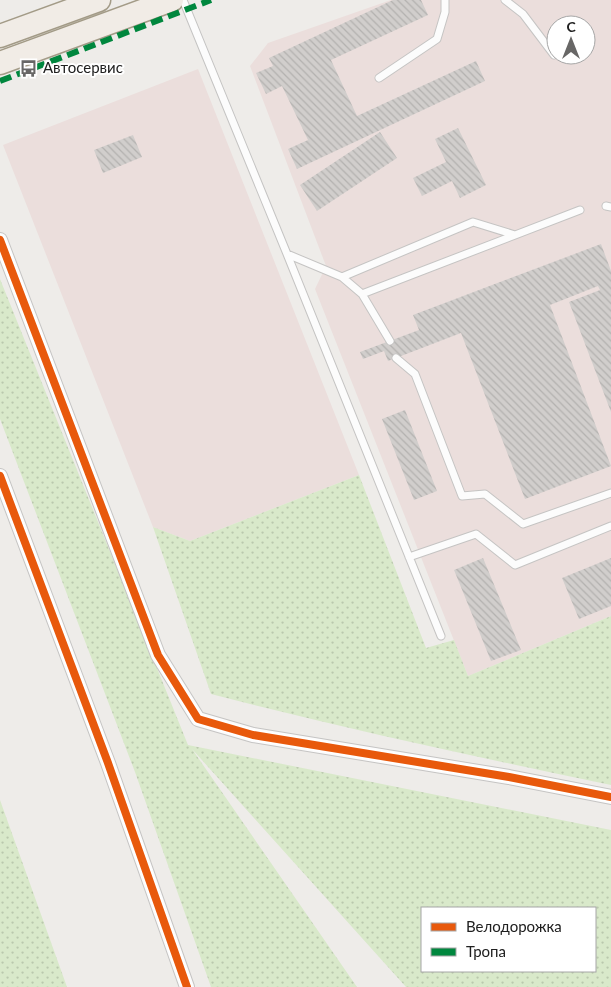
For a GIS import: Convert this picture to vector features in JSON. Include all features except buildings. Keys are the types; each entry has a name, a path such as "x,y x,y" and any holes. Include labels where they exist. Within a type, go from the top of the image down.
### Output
{"main road":[{"path":"0,36 99,0"},
{"path":"0,63 172,0"}],"street":[{"path":"0,240 158,655 198,720 253,735 509,777 611,797"},
{"path":"0,476 108,763 187,987"}],"lane":[{"path":"183,0 441,636"},
{"path":"378,78 437,39 445,12 445,0"},
{"path":"506,0 523,14 546,44"},
{"path":"362,294 580,210"},
{"path":"342,277 473,222 514,235"},
{"path":"287,254 342,277 362,294 390,341"},
{"path":"396,358 415,374 462,496 485,494 523,524 611,492"},
{"path":"409,557 476,534 515,565 611,526"}],"shaded area":[{"path":"391,0 611,0 611,616 468,676 315,289 326,266 250,66 268,43"},
{"path":"198,69 359,475 190,541 153,527 3,145"}],"green space":[{"path":"0,279 188,745 611,830 611,987 406,987 192,749 357,987 211,987 135,772 0,419"},
{"path":"359,475 426,648 454,640 468,676 611,616 611,785 410,742 211,694 153,527 190,541"},
{"path":"0,800 67,987 0,987"}],"marked path":[{"path":"0,81 211,0"}],"cycle path":[{"path":"0,240 158,655 198,719 253,735 509,777 611,797"},
{"path":"0,476 108,763 187,987"}],"place":[{"name":"Автосервис","path":"29,68"}]}
